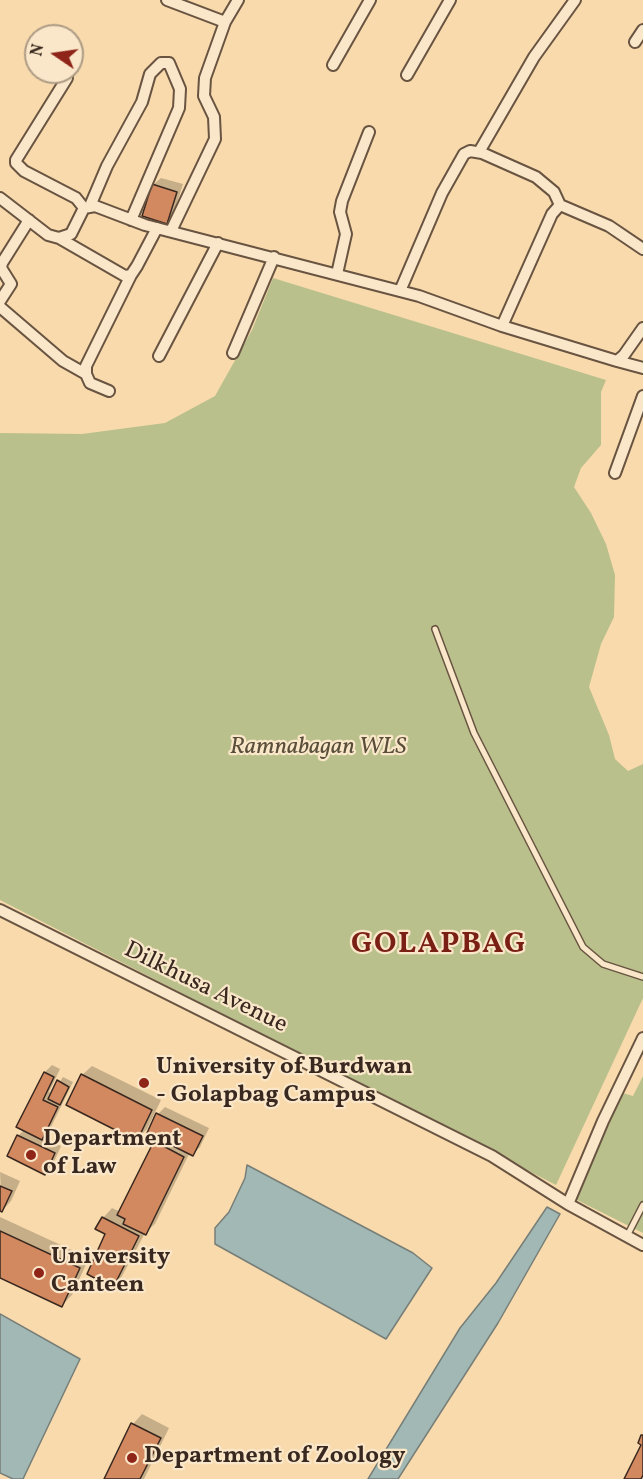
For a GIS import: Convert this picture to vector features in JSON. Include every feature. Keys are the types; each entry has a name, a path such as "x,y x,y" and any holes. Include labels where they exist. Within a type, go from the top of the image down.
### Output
{"street":[{"path":"167,0 225,22"},
{"path":"171,231 215,139 214,117 204,96 205,78 225,22 238,0"},
{"path":"333,64 370,0"},
{"path":"407,75 450,0"},
{"path":"479,152 534,57 575,0"},
{"path":"635,42 643,30"},
{"path":"59,238 70,234 87,207 106,166 142,102 150,74 161,63 169,63 180,89 179,108 131,220"},
{"path":"63,84 16,163 24,171 76,198 87,207 157,228 400,291 502,326 643,368"},
{"path":"337,273 346,234 340,212 342,201 369,132"},
{"path":"400,291 442,193 465,154 470,151 479,152 536,177 554,192 560,205 609,226 643,249"},
{"path":"0,198 48,235 59,238 116,273 131,275"},
{"path":"502,326 552,214 560,205"},
{"path":"0,301 11,284 1,268 29,220"},
{"path":"109,391 90,382 86,374 86,366 157,228"},
{"path":"159,356 218,243"},
{"path":"233,353 274,257"},
{"path":"0,307 63,361 86,374"},
{"path":"617,361 643,328"},
{"path":"615,473 643,396"},
{"name":"Dilkhusa Avenue","path":"0,910 492,1156 568,1204 643,1245"},
{"path":"568,1204 603,1121 643,1038"}],"lane":[{"path":"435,629 474,733 539,862 565,906 583,947 603,964 643,977"},
{"path":"626,1237 643,1205"}],"green space":[{"name":"Ramnabagan WLS","path":"273,278 606,380 601,392 601,445 581,468 574,487 591,513 606,544 615,575 614,617 601,644 589,687 609,735 615,759 628,771 643,764 643,998 556,1185 0,900 0,433 82,434 165,423 215,396 252,330"},
{"path":"643,1076 643,1233 571,1197 619,1092 633,1096"}],"water":[{"path":"247,1165 413,1253 432,1268 386,1339 215,1244 215,1228 229,1212 245,1178"},
{"path":"547,1207 560,1214 498,1323 398,1479 368,1479 460,1328 496,1283"},
{"path":"0,1314 80,1359 23,1479 13,1479 0,1473"}],"building":[{"path":"152,184 177,192 167,224 142,216"},
{"path":"44,1072 54,1077 43,1100 58,1107 42,1140 16,1127"},
{"path":"81,1074 152,1110 137,1141 66,1105"},
{"path":"57,1080 69,1087 60,1105 48,1099"},
{"path":"156,1113 203,1136 193,1156 147,1133"},
{"name":"Department of Law","path":"17,1135 55,1153 45,1175 7,1156"},
{"path":"154,1141 184,1157 146,1235 123,1224 125,1219 117,1215"},
{"name":"University Canteen","path":"0,1186 12,1191 2,1212 0,1211"},
{"path":"102,1217 139,1236 113,1288 87,1274 105,1234 95,1229"},
{"name":"University Canteen","path":"0,1231 80,1268 62,1307 0,1278"},
{"name":"Department of Zoology","path":"131,1423 161,1438 140,1479 104,1479"},
{"path":"643,1435 643,1475 641,1479 624,1479 641,1445 638,1443"}],"place":[{"name":"University of Burdwan - Golapbag Campus","path":"144,1083"},
{"name":"Department of Law","path":"31,1155"},
{"name":"University Canteen","path":"39,1273"},
{"name":"Department of Zoology","path":"132,1458"}],"district":[{"name":"GOLAPBAG","path":"439,946"}]}
